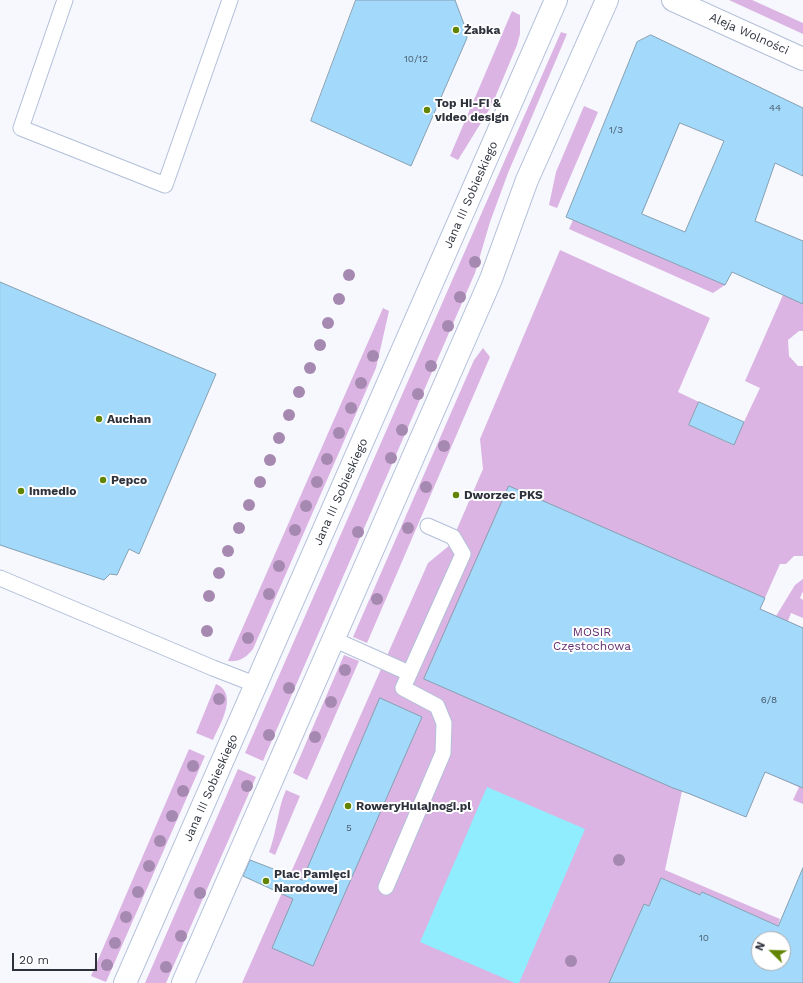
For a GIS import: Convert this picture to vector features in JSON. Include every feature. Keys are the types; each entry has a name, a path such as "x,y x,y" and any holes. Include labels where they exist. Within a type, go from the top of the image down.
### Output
{"street":[{"name":"Jana III Sobieskiego","path":"125,983 257,685 556,0"},
{"path":"183,983 491,279 527,180 607,0"},
{"name":"Aleja Wolności","path":"673,0 803,59"},
{"path":"193,961 198,983"}],"lane":[{"path":"66,0 21,128 165,185 230,0"},
{"path":"386,887 443,753 444,723 437,706 403,688 463,554 453,538 428,526"},
{"path":"0,578 257,685"},
{"path":"333,639 409,673"}],"green space":[{"path":"729,0 752,0 803,23 803,34"},
{"path":"512,11 520,15 520,34 517,45 492,105 458,160 450,156"},
{"path":"561,32 567,34 508,173 490,222 475,273 263,761 245,753"},
{"path":"584,106 598,112 557,208 549,205 556,172"},
{"path":"573,220 725,285 713,293 569,229"},
{"name":"MOSIR Częstochowa","path":"560,250 710,318 678,392 699,402 689,425 733,445 760,388 745,381 783,295 803,304 803,331 799,331 788,340 789,356 798,366 803,366 803,556 794,556 786,564 780,564 760,609 776,616 795,585 803,579 803,591 800,598 803,600 803,618 791,613 788,621 803,628 803,804 793,800 799,787 765,772 746,817 682,791 665,870 780,919 778,926 702,892 688,923 644,904 609,983 242,983 428,563 450,545 483,469 480,439"},
{"path":"383,308 389,311 376,368 253,649 242,659 228,661"},
{"path":"483,348 490,357 367,643 353,637 474,360"},
{"path":"344,655 359,661 307,780 293,773"},
{"path":"216,684 223,689 227,702 226,710 213,740 196,733"},
{"path":"189,749 205,756 106,982 91,976"},
{"path":"238,769 256,777 166,983 145,983"},
{"path":"286,790 300,796 275,855 269,852"}],"water":[{"path":"487,787 585,829 519,983 515,983 420,942"}],"building":[{"path":"356,0 455,0 465,27 467,38 411,166 311,121"},
{"path":"651,35 803,108 803,176 775,163 755,221 803,241 803,304 732,272 725,285 566,217 637,42","holes":["680,123 724,141 685,232 642,214"]},
{"name":"Auchan","path":"0,282 216,374 139,554 129,549 117,575 110,574 104,580 0,545"},
{"path":"699,402 744,422 734,445 689,425"},
{"path":"509,486 765,598 760,609 803,628 803,788 765,772 746,817 673,788 424,679"},
{"path":"380,698 422,717 313,966 272,948 293,899 243,876 250,860 302,880"},
{"path":"803,868 803,983 609,983 644,904 649,906 661,878 700,895 702,892 778,926"}],"place":[{"name":"Żabka","path":"456,30"},
{"name":"Top Hi-Fi & video design","path":"427,110"},
{"name":"Auchan","path":"99,419"},
{"name":"Pepco","path":"103,480"},
{"name":"inmedio","path":"21,491"},
{"name":"Dworzec PKS","path":"456,495"},
{"name":"RoweryHulajnogi.pl","path":"348,806"},
{"name":"Plac Pamięci Narodowej","path":"266,881"}]}
